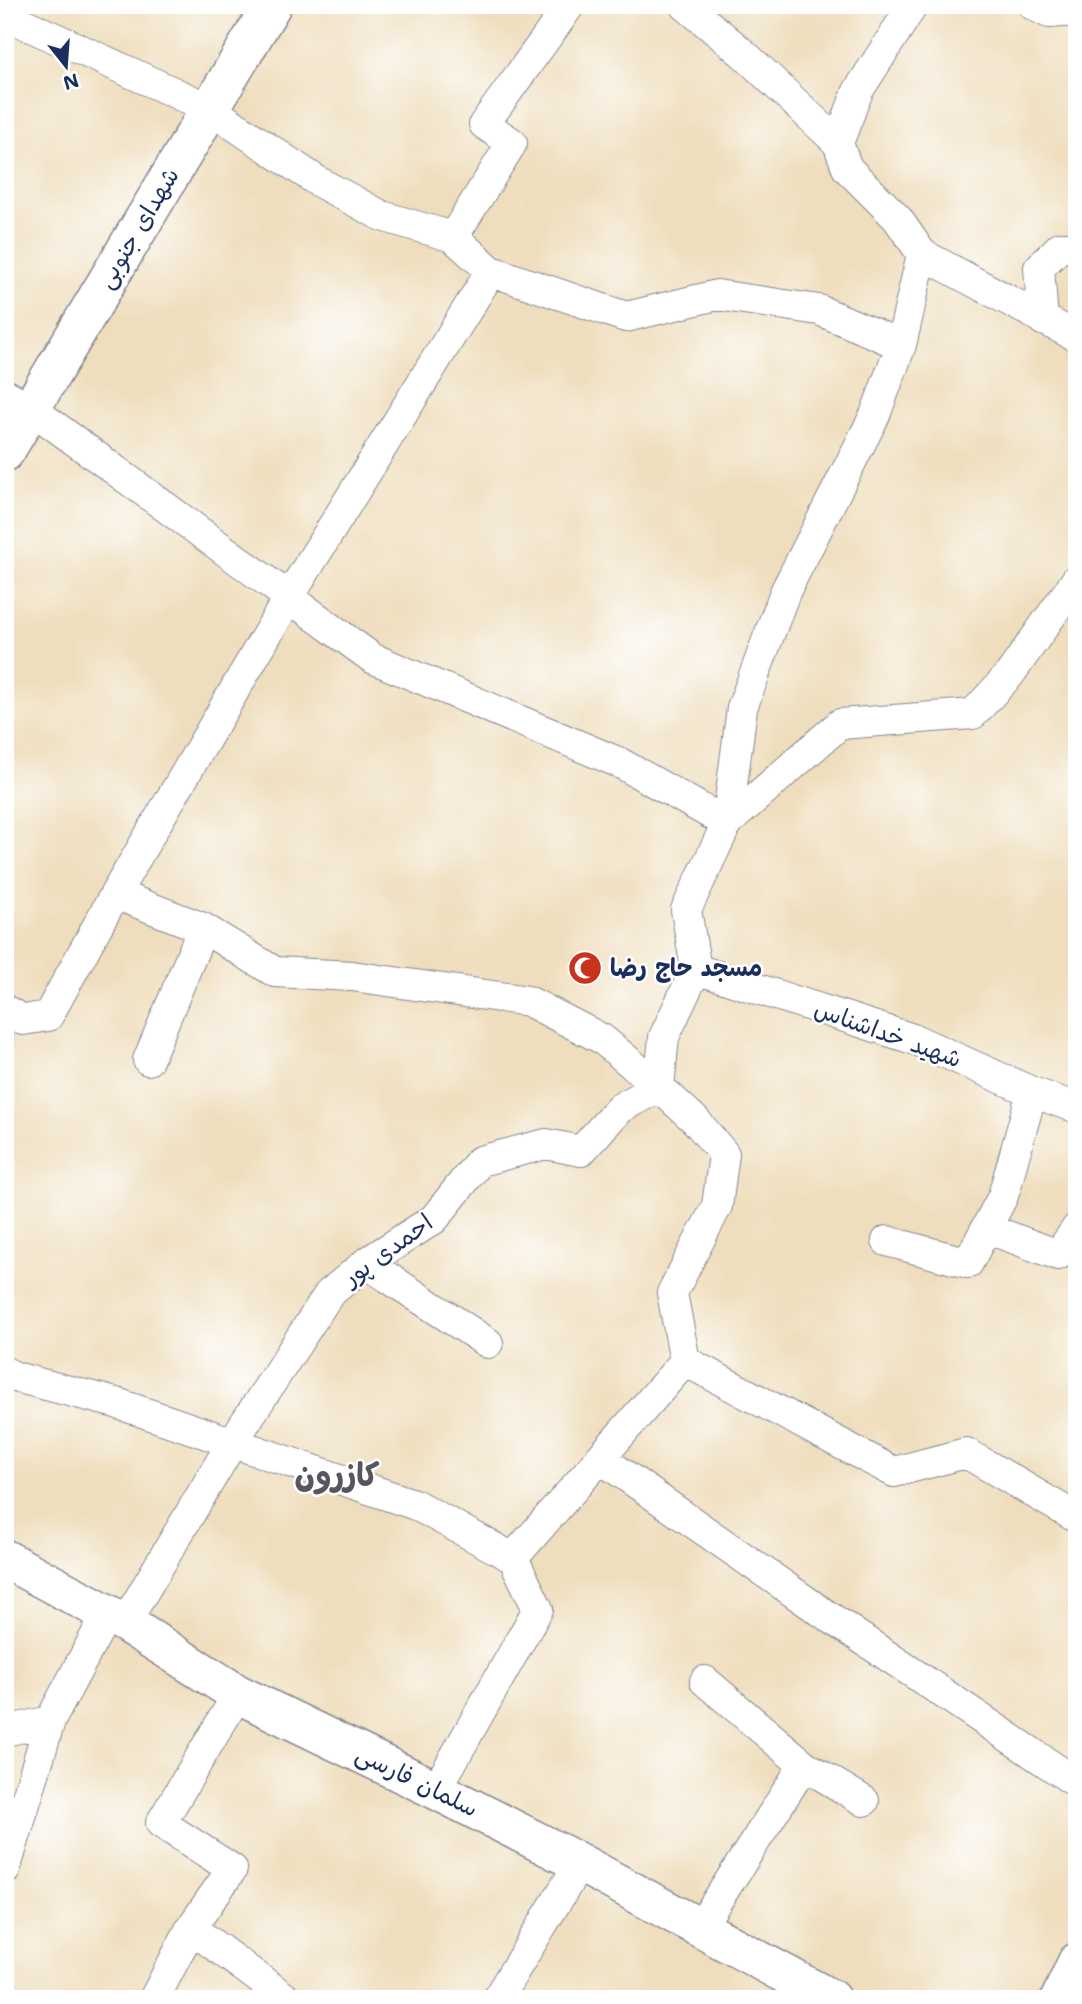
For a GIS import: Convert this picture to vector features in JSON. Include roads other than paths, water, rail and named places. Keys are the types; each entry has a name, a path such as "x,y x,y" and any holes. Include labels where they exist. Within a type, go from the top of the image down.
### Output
{"main road":[{"name":"شهدای جنوبی","path":"5,452 18,401 210,109 272,5"},
{"name":"سلمان فارسی","path":"5,1559 116,1618 238,1693 580,1863 831,1999"},
{"path":"1060,1999 1077,1962"}],"street":[{"path":"453,237 512,143 484,124 570,5"},
{"path":"685,5 745,55 838,143 848,168 897,218 922,254 1077,337"},
{"path":"838,143 858,92 913,5"},
{"path":"1033,5 1049,13 1077,11"},
{"path":"5,15 210,109 317,181 383,216 453,237 491,271 626,317 717,295 819,310 901,345"},
{"path":"1043,320 1040,268 1060,247 1077,247"},
{"path":"659,1087 664,1037 696,968 686,909 727,823 742,708 785,592 875,415 901,345 922,254"},
{"path":"5,1010 23,1020 48,1016 115,894 289,597 491,271"},
{"path":"18,401 372,658 620,763 727,823"},
{"path":"727,823 840,724 973,714 1010,674 1077,579"},
{"path":"115,894 203,928 275,972 352,976 528,1001 602,1039 696,1121 724,1154 717,1206 672,1293 685,1361"},
{"path":"148,1059 203,928"},
{"name":"شهید خداشناس","path":"696,968 916,1040 1032,1092 1077,1108"},
{"name":"احمدی پور","path":"5,1870 50,1721 328,1294 366,1263 434,1219 480,1161 546,1144 581,1151 620,1108 659,1087"},
{"path":"887,1241 968,1263 1003,1196 1032,1092"},
{"path":"986,1228 1058,1255 1077,1228"},
{"path":"366,1263 488,1343"},
{"path":"513,1558 685,1361"},
{"path":"685,1361 894,1472 966,1453 1077,1518"},
{"path":"5,1373 116,1404 416,1504 513,1558 538,1609 436,1790"},
{"path":"600,1458 816,1608 1077,1783"},
{"path":"705,1681 804,1765 864,1801"},
{"path":"154,1999 191,1928 232,1869 161,1823 238,1693"},
{"path":"5,1731 50,1721"},
{"path":"699,1928 804,1765"},
{"path":"498,1999 580,1863"},
{"path":"191,1928 287,1999"}],"place":[{"name":"مسجد حاج رضا","path":"585,968"}],"district":[{"name":"کازرون","path":"337,1474"}]}
